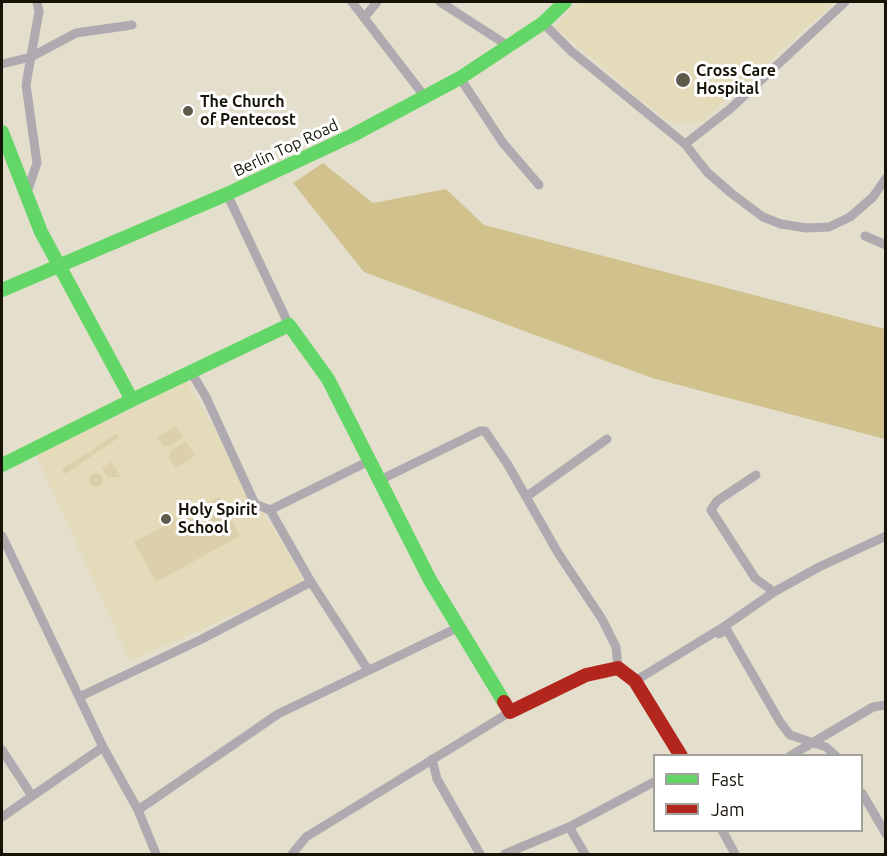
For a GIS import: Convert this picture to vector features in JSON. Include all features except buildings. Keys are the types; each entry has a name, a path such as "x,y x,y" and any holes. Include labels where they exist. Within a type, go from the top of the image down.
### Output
{"street":[{"path":"26,195 37,163 26,85 39,10 37,2"},
{"path":"352,2 425,97"},
{"path":"364,18 377,2"},
{"path":"440,2 507,45"},
{"name":"Berlin Top Road","path":"2,290 227,194 353,135 460,78 543,22 565,2"},
{"path":"685,144 730,109 845,2"},
{"path":"543,22 572,51 685,144 707,172 763,217 781,224 806,228 829,227 850,217 873,197 885,178"},
{"path":"2,64 31,57 76,33 132,25"},
{"path":"460,78 503,143 539,185"},
{"path":"2,132 26,195 59,265 132,400"},
{"path":"227,194 288,325 328,379 430,580 510,712"},
{"path":"865,236 885,245"},
{"path":"2,465 288,325"},
{"path":"191,372 206,397 255,504 270,510 310,582 368,670"},
{"path":"380,480 480,431 485,431 558,553 602,619 616,647 618,668 635,681 680,754"},
{"path":"526,497 607,439"},
{"path":"270,510 369,461"},
{"path":"756,475 717,501 711,510 755,578 774,592"},
{"path":"2,536 103,747 138,810 156,855"},
{"path":"635,681 725,626 774,592 819,567 885,536"},
{"path":"79,697 200,640 310,582"},
{"path":"138,810 278,714 459,627"},
{"path":"635,681 727,630 780,722 790,735 826,747 834,754"},
{"path":"292,855 306,837 510,712 586,675 618,668"},
{"path":"793,754 873,707 885,705"},
{"path":"2,817 103,747"},
{"path":"2,750 32,796"},
{"path":"432,759 437,779 480,855"},
{"path":"505,855 569,827 653,783"},
{"path":"863,796 885,834"},
{"path":"569,827 585,855"},
{"path":"723,832 735,855"}],"shaded area":[{"name":"Cross Care Hospital","path":"578,2 835,2 703,121 673,124 642,101 555,27"},
{"path":"323,163 373,203 446,189 484,225 885,329 885,439 652,378 364,272 293,183"},
{"name":"Holy Spirit School","path":"187,382 305,583 130,661 36,455"},
{"path":"176,426 183,437 169,447 163,446 157,438"},
{"path":"116,434 118,438 93,455 91,451"},
{"path":"186,441 195,456 176,468 169,459 171,451"},
{"path":"89,452 92,456 65,474 62,469"},
{"path":"111,462 121,477 107,477 102,468"},
{"path":"96,473 101,475 103,480 101,485 96,487 91,485 89,480 91,475"},
{"path":"219,497 240,536 156,582 134,542"}],"traffic: fast":[{"path":"2,290 227,194 353,135 460,78 543,23 565,2"},
{"path":"2,132 41,232 132,400 2,465"},
{"path":"132,400 289,325 328,379 430,580 504,702"}],"traffic: jam":[{"path":"504,702 510,712 586,675 618,668 635,681 680,754"}],"place":[{"name":"Cross Care Hospital","path":"683,80"},
{"name":"The Church of Pentecost","path":"188,111"},
{"name":"Holy Spirit School","path":"166,519"}]}
